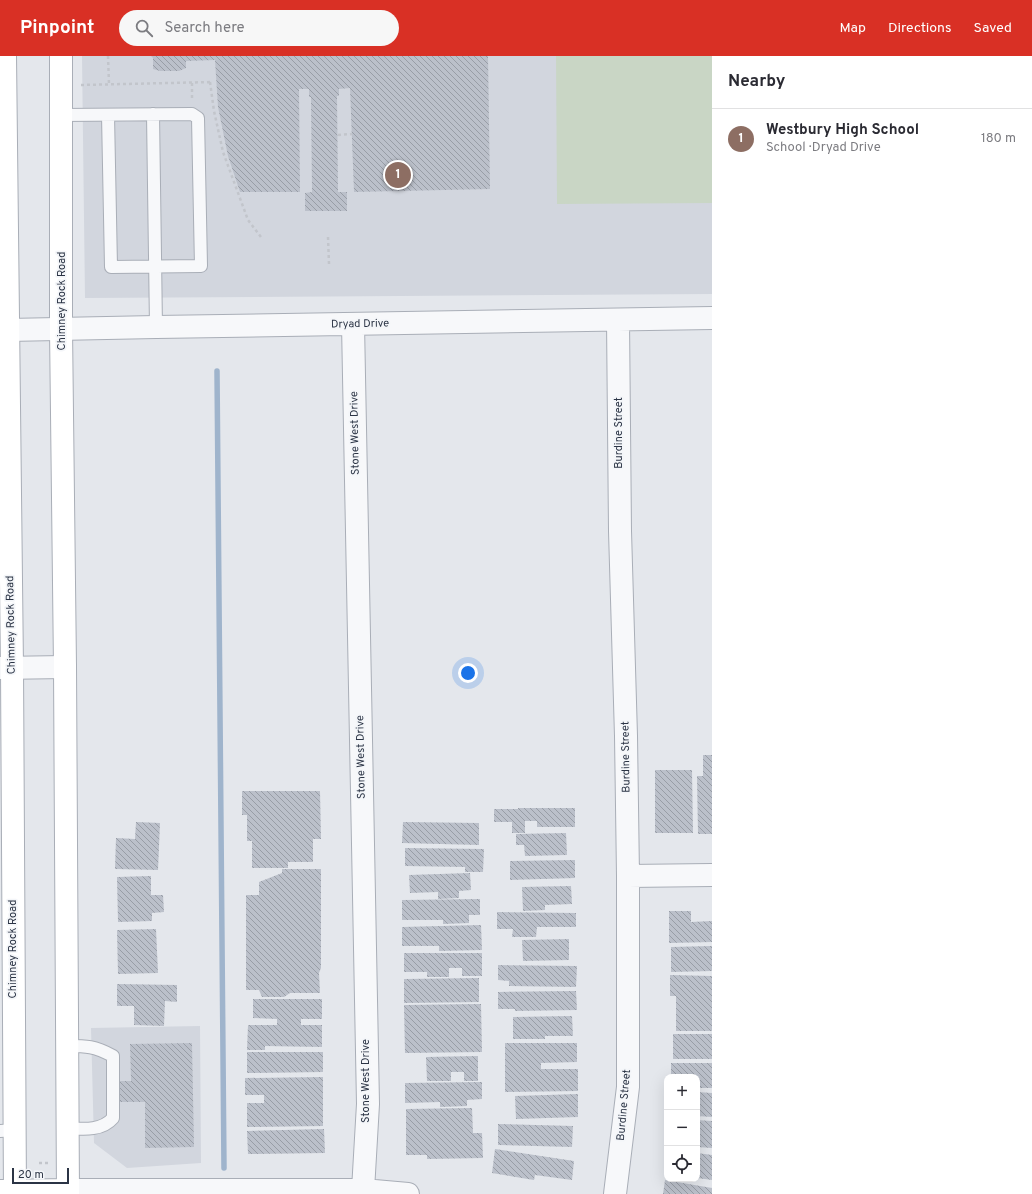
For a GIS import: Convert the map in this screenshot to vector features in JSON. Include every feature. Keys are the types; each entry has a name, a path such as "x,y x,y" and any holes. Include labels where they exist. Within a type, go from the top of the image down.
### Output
{"main road":[{"name":"Chimney Rock Road","path":"5,56 8,330 6,668 9,1040 7,1130 10,1192"},
{"name":"Chimney Rock Road","path":"61,56 68,1192"},
{"path":"10,1192 68,1192"}],"street":[{"name":"Dryad Drive","path":"8,330 712,318"},
{"name":"Burdine Street","path":"615,1194 628,1087 628,876 626,736 620,531 618,320"},
{"name":"Stone West Drive","path":"353,324 368,1104 363,1190"},
{"path":"6,668 65,667"},
{"path":"628,876 712,875"},
{"path":"68,1192 339,1192 363,1190 408,1194"}],"lane":[{"path":"153,114 156,327"},
{"path":"61,115 192,114 198,118 201,266 111,267 108,115"},
{"path":"67,1046 89,1046 99,1049 112,1056 113,1118 109,1123 90,1129 68,1128"}],"path":[{"path":"108,56 109,84"},
{"path":"76,85 211,82 214,111 223,152 248,220 261,237"},
{"path":"192,83 192,104"},
{"path":"338,134 352,134"},
{"path":"328,237 330,264"}],"shaded area":[{"path":"82,56 712,56 712,294 85,298"},
{"path":"200,1026 201,1163 127,1168 94,1143 91,1028"}],"green space":[{"path":"556,56 712,56 712,203 557,204"}],"building":[{"path":"151,56 488,56 490,189 354,192 350,88 339,89 339,96 337,96 338,192 347,192 347,211 305,211 305,193 312,192 311,97 309,97 309,89 299,89 300,192 240,192 228,156 218,107 215,60 186,61 186,68 179,71 160,71 153,69 153,58"},
{"path":"703,755 712,755 712,834 698,834 697,776 703,776"},
{"path":"655,770 692,770 693,833 655,833"},
{"path":"242,791 320,791 321,839 313,839 313,862 288,862 288,868 252,868 252,841 247,841 247,815 242,815"},
{"path":"575,808 575,827 537,827 537,821 525,821 525,833 512,833 512,822 494,822 494,809"},
{"path":"136,822 160,823 158,870 115,869 116,838 135,839"},
{"path":"403,822 479,823 479,845 402,843"},
{"path":"566,833 567,855 525,856 524,845 516,845 516,834"},
{"path":"405,848 484,849 483,872 465,872 465,867 405,866"},
{"path":"575,860 575,878 510,880 510,861"},
{"path":"282,869 321,869 320,993 290,993 284,997 262,997 259,990 246,990 246,895 259,895 259,882 282,873"},
{"path":"470,873 471,890 459,891 459,898 438,899 438,892 410,893 409,875"},
{"path":"151,876 151,895 163,895 164,912 152,913 152,921 118,922 117,877"},
{"path":"571,886 572,904 545,905 545,910 523,911 522,887"},
{"path":"480,899 480,915 469,915 469,923 443,924 443,920 402,920 402,900"},
{"path":"669,911 691,911 691,922 712,921 712,942 669,943"},
{"path":"497,912 576,913 576,927 537,927 536,937 512,937 513,929 497,929"},
{"path":"481,925 482,950 439,951 439,946 402,946 402,927"},
{"path":"156,929 158,973 118,974 117,930"},
{"path":"569,939 569,960 523,961 522,940"},
{"path":"712,946 712,971 671,972 671,947"},
{"path":"404,953 482,953 482,976 462,976 462,968 449,968 449,977 427,977 427,972 404,972"},
{"path":"498,965 577,966 576,987 509,986 509,981 498,980"},
{"path":"670,975 712,976 712,1031 676,1031 676,996 670,996"},
{"path":"479,978 479,1002 404,1003 404,979"},
{"path":"117,984 177,985 177,1002 165,1001 164,1026 134,1025 134,1006 117,1006"},
{"path":"576,991 577,1010 515,1011 515,1009 498,1009 498,992"},
{"path":"253,999 322,999 322,1019 301,1019 301,1025 322,1025 322,1047 265,1046 265,1050 247,1050 248,1025 277,1025 277,1019 253,1018"},
{"path":"481,1004 482,1052 405,1053 404,1005"},
{"path":"572,1016 573,1036 545,1036 545,1039 513,1039 513,1017"},
{"path":"673,1034 712,1034 712,1059 673,1059"},
{"path":"192,1043 194,1147 145,1148 145,1102 120,1102 120,1081 131,1081 130,1044"},
{"path":"505,1043 577,1043 577,1062 541,1063 541,1069 578,1069 578,1091 505,1092"},
{"path":"247,1052 323,1052 323,1072 247,1073"},
{"path":"478,1056 478,1081 464,1081 464,1072 451,1072 451,1081 427,1081 426,1057"},
{"path":"671,1063 712,1063 712,1088 700,1088 700,1074 671,1074"},
{"path":"323,1077 323,1126 247,1127 247,1103 264,1103 264,1095 245,1095 245,1078"},
{"path":"482,1082 482,1099 467,1100 467,1106 440,1107 440,1102 405,1103 405,1083"},
{"path":"700,1092 712,1093 712,1117 700,1116"},
{"path":"578,1094 578,1117 516,1119 515,1096"},
{"path":"472,1108 473,1133 482,1133 483,1158 427,1159 427,1155 406,1155 406,1109"},
{"path":"700,1120 712,1121 712,1148 700,1147"},
{"path":"498,1124 573,1126 572,1147 498,1145"},
{"path":"324,1129 325,1153 248,1154 247,1131"},
{"path":"495,1149 574,1161 572,1180 535,1175 534,1180 492,1173"},
{"path":"700,1153 712,1155 712,1180 700,1178"},
{"path":"665,1182 677,1182 712,1188 712,1194 663,1194"}],"waterway":[{"path":"217,371 224,1168"}],"place":[{"name":"Westbury High School","path":"398,175"}]}
